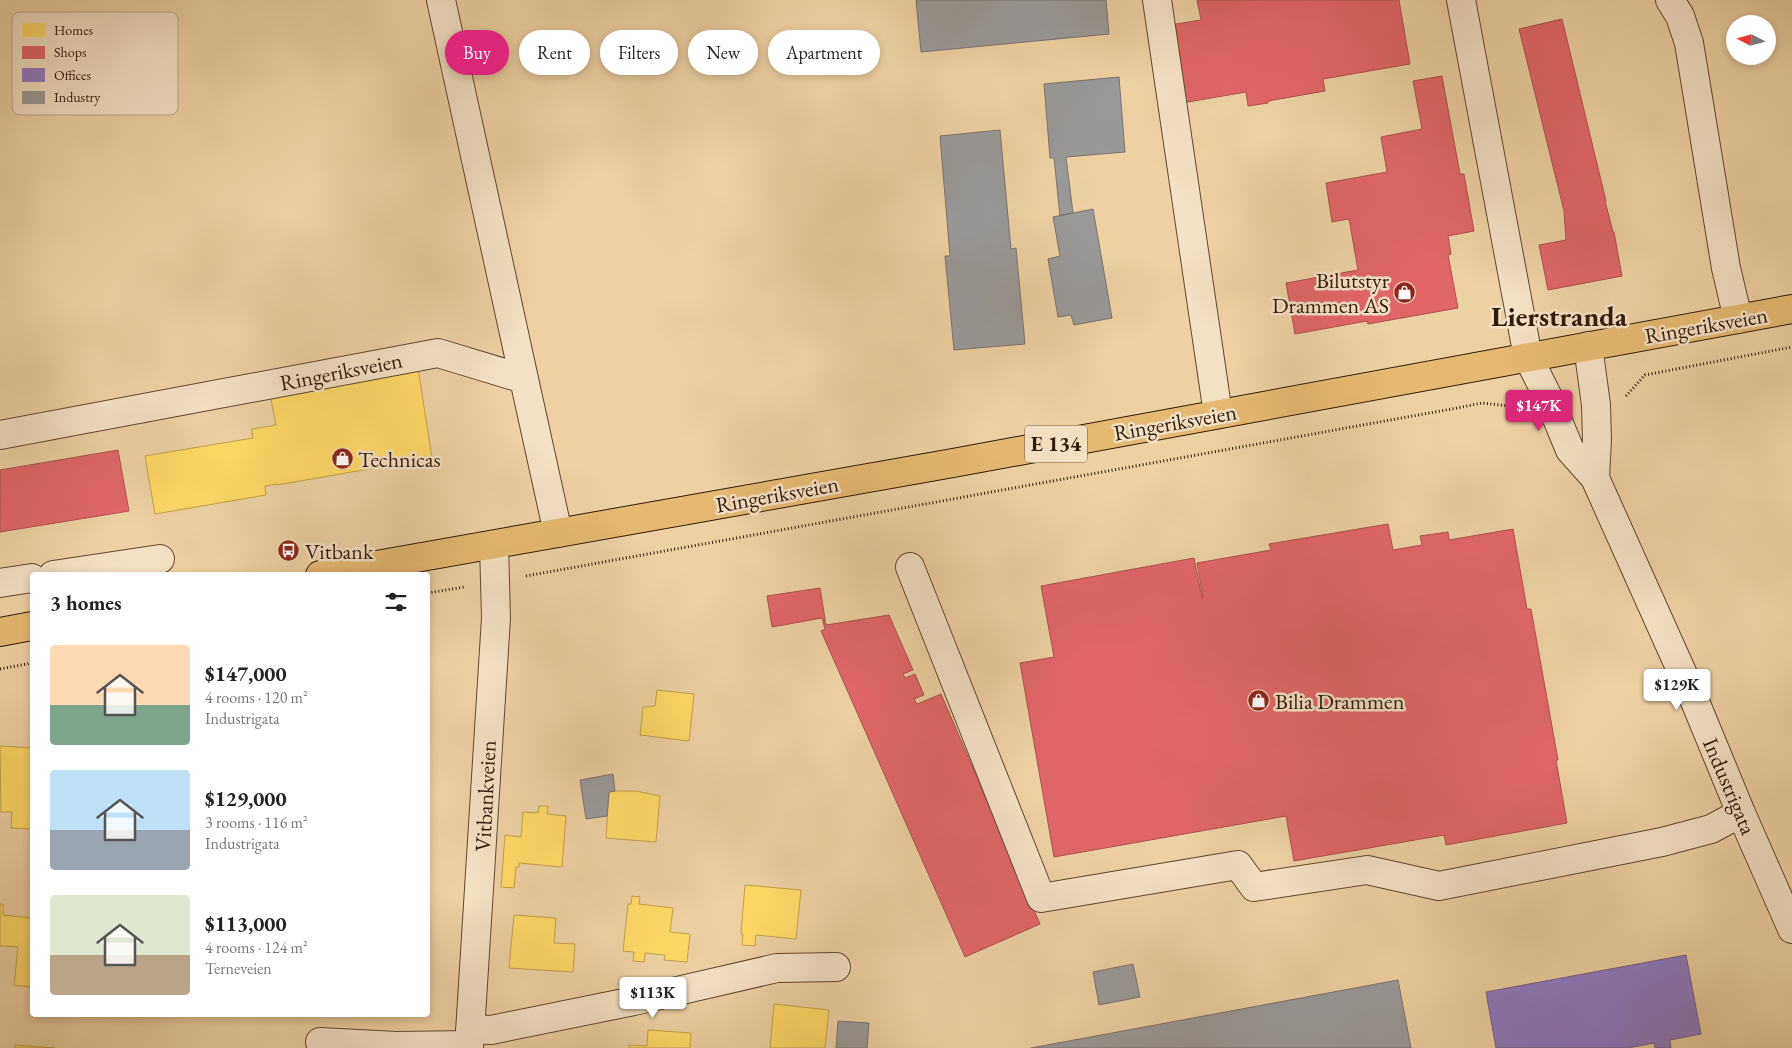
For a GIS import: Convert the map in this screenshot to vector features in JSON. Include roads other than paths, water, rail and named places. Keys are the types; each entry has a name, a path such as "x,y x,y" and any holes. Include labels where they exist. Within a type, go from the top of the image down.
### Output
{"highway":[{"name":"Ringeriksveien","path":"337,572 1792,309"},
{"path":"0,632 30,626"}],"street":[{"path":"440,0 558,533"},
{"path":"1157,0 1218,414"},
{"name":"Industrigata","path":"1461,0 1528,357 1570,450 1595,478 1694,699 1792,929"},
{"path":"1670,0 1680,16 1689,42 1726,268 1738,319"},
{"name":"Industrigata","path":"1588,346 1596,405 1595,478"},
{"name":"Ringeriksveien","path":"0,435 438,353 524,379"},
{"name":"Vitbankveien","path":"469,1040 496,618 494,545"},
{"path":"73,572 160,559"},
{"path":"910,567 1041,898 1238,865 1254,887 1367,870 1439,886 1662,842 1711,829 1741,813"},
{"path":"0,583 30,578"},
{"path":"320,1042 396,1046 469,1040 491,1030 634,1001 777,968 836,967"}],"place":[{"name":"Bilutstyr Drammen AS","path":"1405,293"},
{"name":"Technicas","path":"342,459"},
{"name":"Vitbank","path":"289,551"},
{"name":"Bilia Drammen","path":"1259,701"}],"district":[{"name":"Lierstranda","path":"1559,316"}]}
